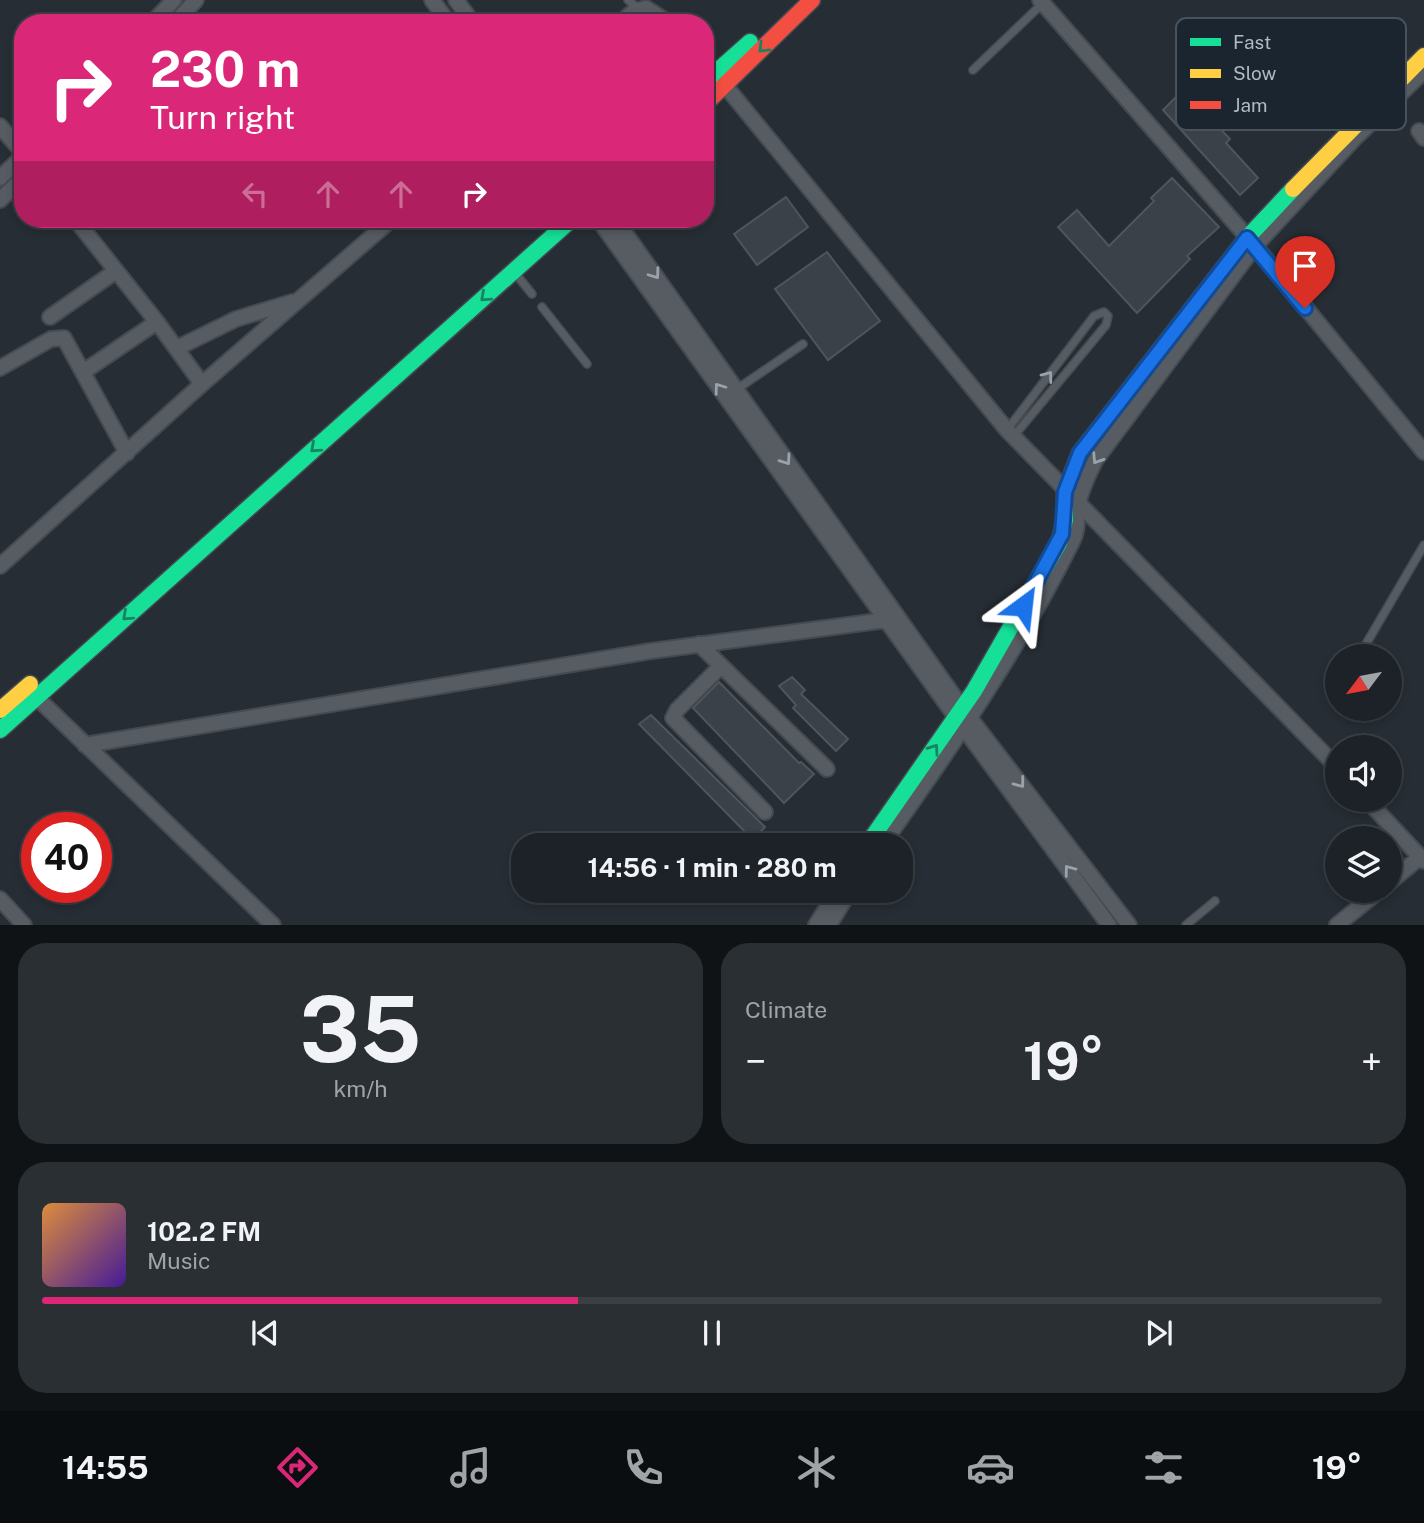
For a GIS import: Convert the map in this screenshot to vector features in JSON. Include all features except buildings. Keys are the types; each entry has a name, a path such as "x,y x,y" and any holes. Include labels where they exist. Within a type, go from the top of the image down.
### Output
{"main road":[{"path":"714,75 793,0"},
{"path":"714,75 812,0"},
{"path":"1419,74 1424,56"},
{"path":"876,833 963,717 1059,542 1065,520 1065,492 1080,453 1251,242 1349,130"},
{"path":"0,730 32,692 542,228"},
{"path":"0,710 32,692 562,228"}],"street":[{"path":"161,14 174,0"},
{"path":"183,14 196,0"},
{"path":"1041,2 1251,242 1424,452"},
{"path":"714,75 1010,434 1325,755"},
{"path":"0,126 14,144"},
{"path":"0,178 14,164"},
{"path":"0,200 14,187"},
{"path":"82,228 157,321 202,384"},
{"path":"0,566 202,384 382,228"},
{"path":"605,228 963,717 1109,925"},
{"path":"621,228 737,389 892,619"},
{"path":"891,833 953,746 963,717 1024,633 1073,541 1078,506 1087,475 1095,461 1251,242"},
{"path":"50,317 116,271"},
{"path":"177,348 236,319 297,301"},
{"path":"83,372 157,321"},
{"path":"0,368 58,337 64,338 127,453"},
{"path":"85,745 699,644 892,619"},
{"path":"699,644 827,769"},
{"path":"721,666 677,710 673,719 765,812"},
{"path":"32,692 273,925"},
{"path":"963,717 1129,925"},
{"path":"1378,812 1422,859 1402,873"},
{"path":"0,899 24,925"},
{"path":"816,925 830,903"},
{"path":"829,925 843,903"},
{"path":"1337,925 1364,903"}],"lane":[{"path":"973,70 1041,2"},
{"path":"514,271 532,294"},
{"path":"542,307 587,364"},
{"path":"1104,312 1108,316 1106,325 1010,434 1094,316 1104,312"},
{"path":"737,389 803,344"},
{"path":"1366,644 1424,545"},
{"path":"1186,925 1215,901"}],"traffic: fast":[{"path":"714,74 750,42"},
{"path":"875,833 974,691 1059,543 1065,520 1065,492 1080,453 1247,238 1293,189"},
{"path":"0,730 562,228"}],"traffic: slow":[{"path":"1406,74 1424,56"},
{"path":"1293,189 1351,130"},
{"path":"0,710 30,684"}],"traffic: jam":[{"path":"714,95 812,0"}],"route":[{"path":"1023,606 1062,534 1065,492 1072,467 1080,453 1247,238 1305,308"}]}
